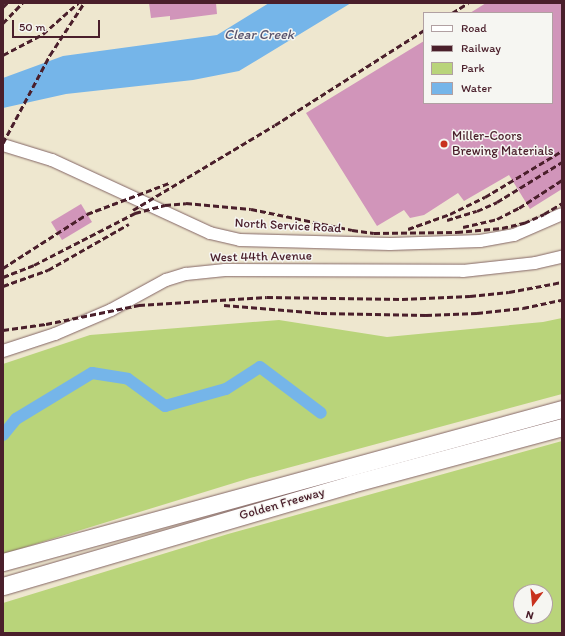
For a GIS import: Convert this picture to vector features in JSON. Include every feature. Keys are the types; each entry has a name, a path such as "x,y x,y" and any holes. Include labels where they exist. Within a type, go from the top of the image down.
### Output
{"highway":[{"name":"Golden Freeway","path":"3,562 562,409"},
{"name":"Golden Freeway","path":"3,586 350,484 562,427"}],"street":[{"name":"North Service Road","path":"3,145 52,160 210,232 240,240 390,244 480,241 514,235 562,214"},
{"name":"West 44th Avenue","path":"3,351 62,331 111,310 166,280 186,274 225,270 463,271 535,263 562,257"}],"green space":[{"path":"562,318 562,394 250,478 3,554 3,364 90,335 279,320 387,337 543,322"},
{"path":"562,441 562,633 3,633 3,603 228,534"}],"water":[{"name":"Clear Creek","path":"269,3 351,3 239,71 193,80 66,94 3,108 3,78 63,56 217,35"}],"building":[{"path":"149,3 216,3 217,14 170,20 170,16 151,18"},
{"name":"Miller-Coors Brewing Materials","path":"486,3 562,3 562,189 530,209 509,175 464,201 458,193 424,215 410,218 404,210 377,226 306,113 423,42 423,104 553,104 553,12 472,12"},
{"path":"81,204 92,222 62,240 51,222"}],"waterway":[{"path":"3,435 16,419 92,373 128,379 165,406 226,389 260,367 321,413"}],"railway":[{"path":"3,7 7,3"},
{"path":"3,23 22,3"},
{"path":"3,55 43,34 78,3"},
{"path":"3,143 50,55 84,3"},
{"path":"454,12 468,3"},
{"path":"133,210 275,125 423,31"},
{"path":"408,229 450,214 485,197 562,151"},
{"path":"447,220 477,211 497,202 562,162"},
{"path":"463,227 497,219 519,208 562,180"},
{"path":"3,268 87,214 169,183"},
{"path":"3,277 34,265 135,213 165,205 186,203 251,209 352,230 374,233 457,232 502,228 524,223 544,214 562,203"},
{"path":"3,286 48,270 129,224"},
{"path":"3,330 46,324 139,305 267,297 402,299 470,296 509,292 562,282"},
{"path":"224,305 321,313 426,315 477,313 523,308 562,300"}],"place":[{"name":"Miller-Coors Brewing Materials","path":"444,144"}]}
